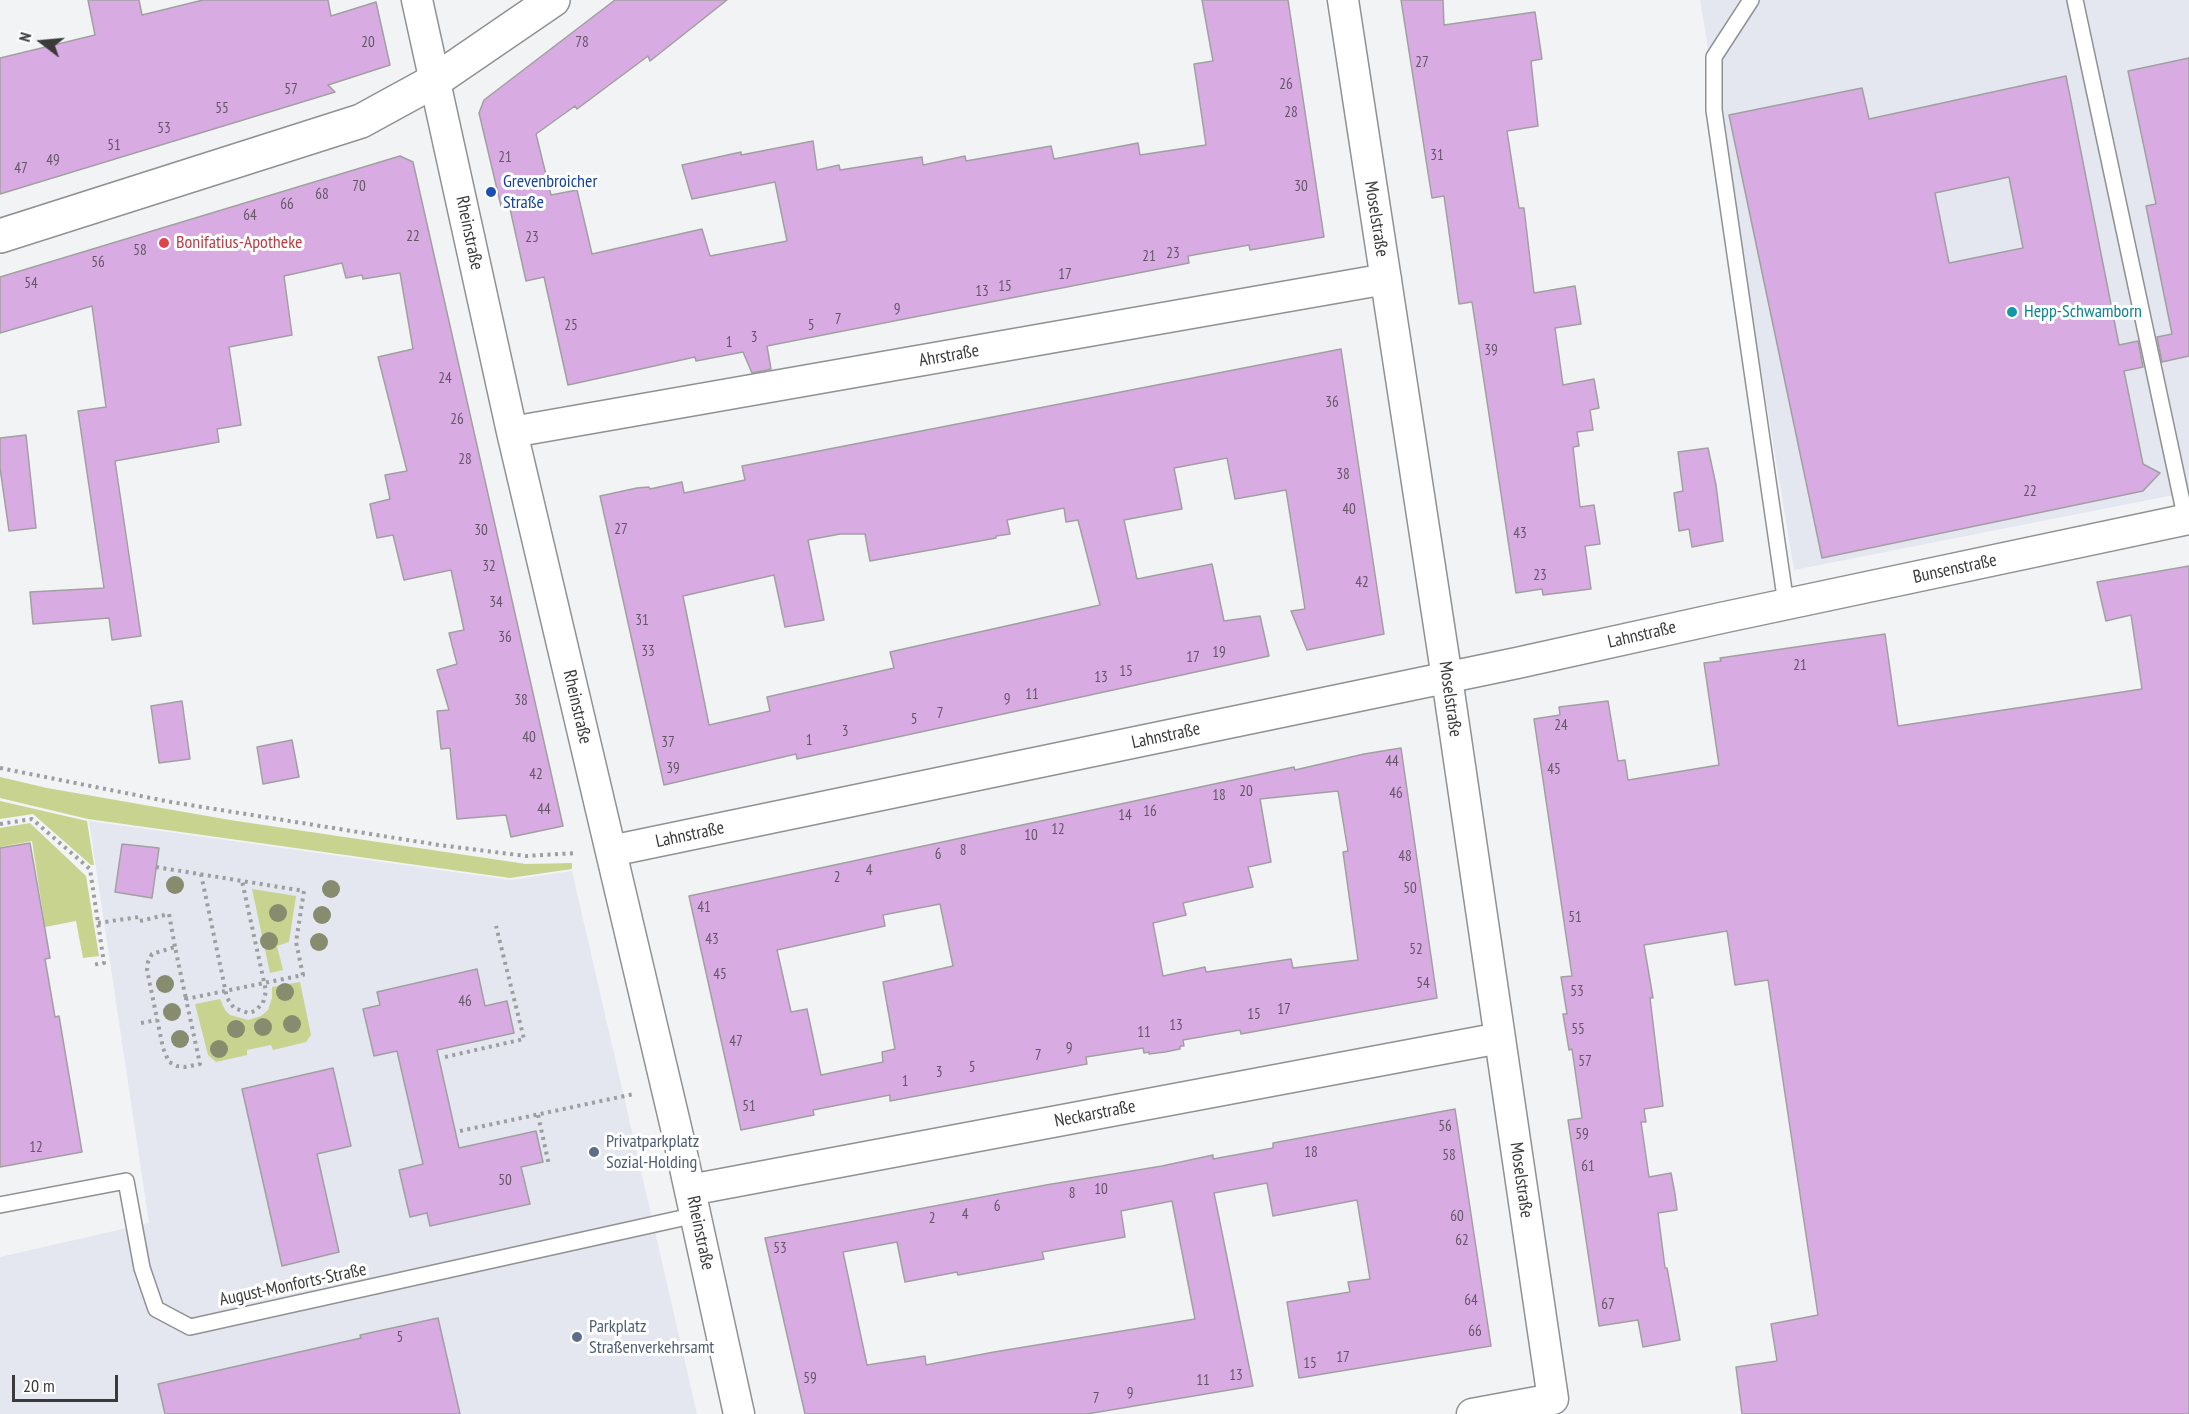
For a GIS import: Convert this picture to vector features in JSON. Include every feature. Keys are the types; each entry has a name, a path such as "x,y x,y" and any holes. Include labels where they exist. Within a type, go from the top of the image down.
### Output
{"main road":[{"path":"0,236 361,121 436,80 553,0"}],"street":[{"name":"Rheinstraße","path":"417,0 512,432 667,1086 739,1414"},
{"name":"Moselstraße","path":"1343,0 1447,678 1553,1399 1472,1414"},
{"name":"Ahrstraße","path":"512,432 1386,279"},
{"name":"Bunsenstraße","path":"1721,618 2187,520"},
{"name":"Lahnstraße","path":"611,851 1447,678 1721,618"},
{"name":"Neckarstraße","path":"693,1203 1500,1038"}],"lane":[{"path":"1751,0 1714,57 1714,111 1786,604"},
{"path":"2075,0 2187,520"},
{"name":"August-Monforts-Straße","path":"0,1205 126,1181 142,1268 156,1309 190,1327 693,1203"}],"path":[{"path":"0,768 171,802 449,846 526,856 611,851"},
{"path":"0,825 32,819 90,869 104,963 91,965"},
{"path":"156,867 304,891 296,942 303,975 186,999"},
{"path":"201,874 231,1006 238,1011 248,1013 255,1011 263,1003 266,991 243,881"},
{"path":"98,923 169,914 200,1064 177,1066 170,1062 163,1048 157,1020 147,970 148,962 152,954 175,947"},
{"path":"444,1057 524,1038 496,926"},
{"path":"141,1023 157,1020"},
{"path":"460,1131 667,1086"},
{"path":"538,1115 549,1165"}],"shaded area":[{"path":"1700,0 2189,0 2189,492 1794,570"},
{"path":"89,821 511,880 572,871 697,1414 0,1414 0,1257 149,1223"}],"green space":[{"path":"0,777 47,788 230,820 526,864 572,863 572,869 510,878 88,819 0,798"},
{"path":"0,801 87,821 94,865 91,865 33,814 0,819"},
{"path":"30,823 86,876 99,956 83,958 76,921 45,927 32,841 0,847 0,828"},
{"path":"252,889 296,896 289,942 277,946 283,970 270,973"},
{"path":"300,982 311,1035 306,1042 273,1050 271,1045 247,1050 247,1055 216,1062 208,1055 195,1004 220,999 230,1015 248,1020 261,1016 268,1010 272,998 272,987"}],"building":[{"path":"88,0 139,0 142,15 203,0 328,0 331,16 376,2 390,65 328,85 335,92 0,194 0,58 95,35"},
{"path":"615,0 727,0 650,61 648,56 577,109 575,106 536,134 551,195 577,190 592,254 702,229 710,256 787,241 775,182 692,199 682,165 741,152 741,155 813,141 817,170 839,165 840,170 922,157 923,165 965,156 966,161 1051,146 1054,159 1138,143 1140,155 1206,145 1194,64 1213,61 1202,0 1288,0 1324,237 1250,250 1249,245 1188,256 1189,263 767,346 771,369 752,373 743,352 696,361 695,357 568,385 544,277 526,281 509,204 501,206 479,113 484,100"},
{"path":"1401,0 1443,0 1444,25 1535,12 1542,59 1531,61 1538,126 1507,131 1519,208 1524,208 1534,293 1575,286 1581,324 1555,328 1563,385 1594,379 1599,408 1590,410 1593,430 1577,432 1579,446 1573,447 1580,507 1594,505 1600,544 1585,546 1591,589 1543,595 1542,589 1516,593 1472,302 1459,304 1444,196 1432,198"},
{"path":"2189,58 2189,356 2162,362 2157,337 2172,334 2146,206 2156,204 2128,71"},
{"path":"2066,76 2119,345 2138,341 2143,367 2124,371 2143,464 2160,473 2143,491 1822,558 1729,115 1862,88 1869,119","holes":["2009,177 2023,248 1949,263 1935,193"]},
{"path":"400,156 413,162 563,826 511,837 506,815 457,819 450,748 441,749 437,711 449,710 437,670 457,664 449,633 464,630 451,570 404,580 393,535 377,538 370,504 390,499 385,475 407,471 378,357 413,349 400,273 363,279 362,275 346,278 342,263 284,276 292,335 229,347 241,425 217,429 219,442 115,461 141,636 112,640 109,618 33,624 30,592 104,588 78,411 106,407 92,306 0,333 0,277"},
{"path":"1341,349 1384,634 1307,650 1291,611 1305,609 1286,490 1235,499 1227,458 1174,468 1182,509 1124,520 1137,579 1212,564 1224,621 1260,616 1269,656 797,759 796,754 664,785 600,496 682,482 684,493 745,480 742,466","holes":["1064,508 1066,522 1078,520 1100,605 890,652 894,668 767,697 770,711 709,725 683,596 774,575 785,627 824,620 808,540 840,534 865,534 870,561 996,538 996,536 1010,534 1007,520"]},
{"path":"26,435 36,528 9,531 0,468 0,438"},
{"path":"1708,448 1716,485 1723,541 1692,547 1689,529 1679,531 1674,493 1683,491 1678,452"},
{"path":"2189,566 2189,1414 1742,1414 1736,1367 1777,1361 1771,1324 1818,1315 1768,980 1735,985 1727,931 1644,945 1653,998 1650,998 1663,1106 1644,1109 1646,1122 1641,1122 1649,1177 1671,1173 1675,1194 1677,1210 1658,1213 1665,1268 1667,1268 1680,1340 1643,1347 1638,1320 1599,1326 1568,1120 1582,1118 1572,1049 1569,1050 1563,1014 1567,1014 1561,977 1572,976 1534,719 1560,715 1559,707 1608,701 1618,761 1625,760 1628,780 1719,765 1704,663 1721,661 1720,658 1885,634 1898,726 2142,689 2131,615 2106,621 2097,582"},
{"path":"182,701 190,759 159,763 151,706"},
{"path":"292,740 299,777 263,784 257,747"},
{"path":"1401,748 1437,998 1241,1034 1240,1030 1183,1040 1184,1046 1180,1046 1180,1049 1165,1052 1149,1054 1149,1052 1144,1053 1143,1048 1086,1057 1087,1064 890,1101 890,1095 813,1110 814,1115 741,1130 689,896","holes":["1338,791 1348,851 1343,852 1358,960 1293,968 1291,959 1206,972 1205,967 1163,976 1153,923 1186,915 1183,903 1253,887 1248,867 1271,862 1260,799","940,904 953,966 883,982 895,1049 882,1052 883,1062 821,1075 807,1009 791,1012 777,950 885,926 883,915"]},
{"path":"30,843 50,958 45,959 55,1017 59,1016 82,1152 0,1167 0,848"},
{"path":"122,844 159,848 152,898 115,892"},
{"path":"477,969 485,1006 507,1001 514,1033 437,1050 459,1148 536,1131 543,1162 521,1167 530,1204 430,1226 427,1213 410,1217 399,1170 423,1164 397,1051 374,1056 363,1009 380,1005 377,992"},
{"path":"333,1068 351,1146 317,1154 339,1252 282,1266 242,1089"},
{"path":"1455,1109 1491,1346 1299,1378 1287,1302 1350,1292 1348,1282 1370,1279 1357,1200 1273,1216 1267,1183 1214,1193 1253,1386 1087,1414 805,1414 765,1238 1213,1155 1213,1159 1273,1148 1273,1143","holes":["1172,1201 1195,1319 926,1365 925,1356 867,1365 843,1252 897,1242 905,1282 957,1272 958,1275 1044,1259 1042,1252 1125,1237 1121,1211"]},
{"path":"438,1318 460,1414 165,1414 158,1384 361,1338 360,1335"}],"place":[{"name":"Grevenbroicher Straße","path":"491,192"},
{"name":"Bonifatius-Apotheke","path":"164,243"},
{"name":"Hepp-Schwamborn","path":"2012,312"},
{"name":"Privatparkplatz Sozial-Holding","path":"594,1152"},
{"name":"Parkplatz Straßenverkehrsamt","path":"577,1337"}]}
